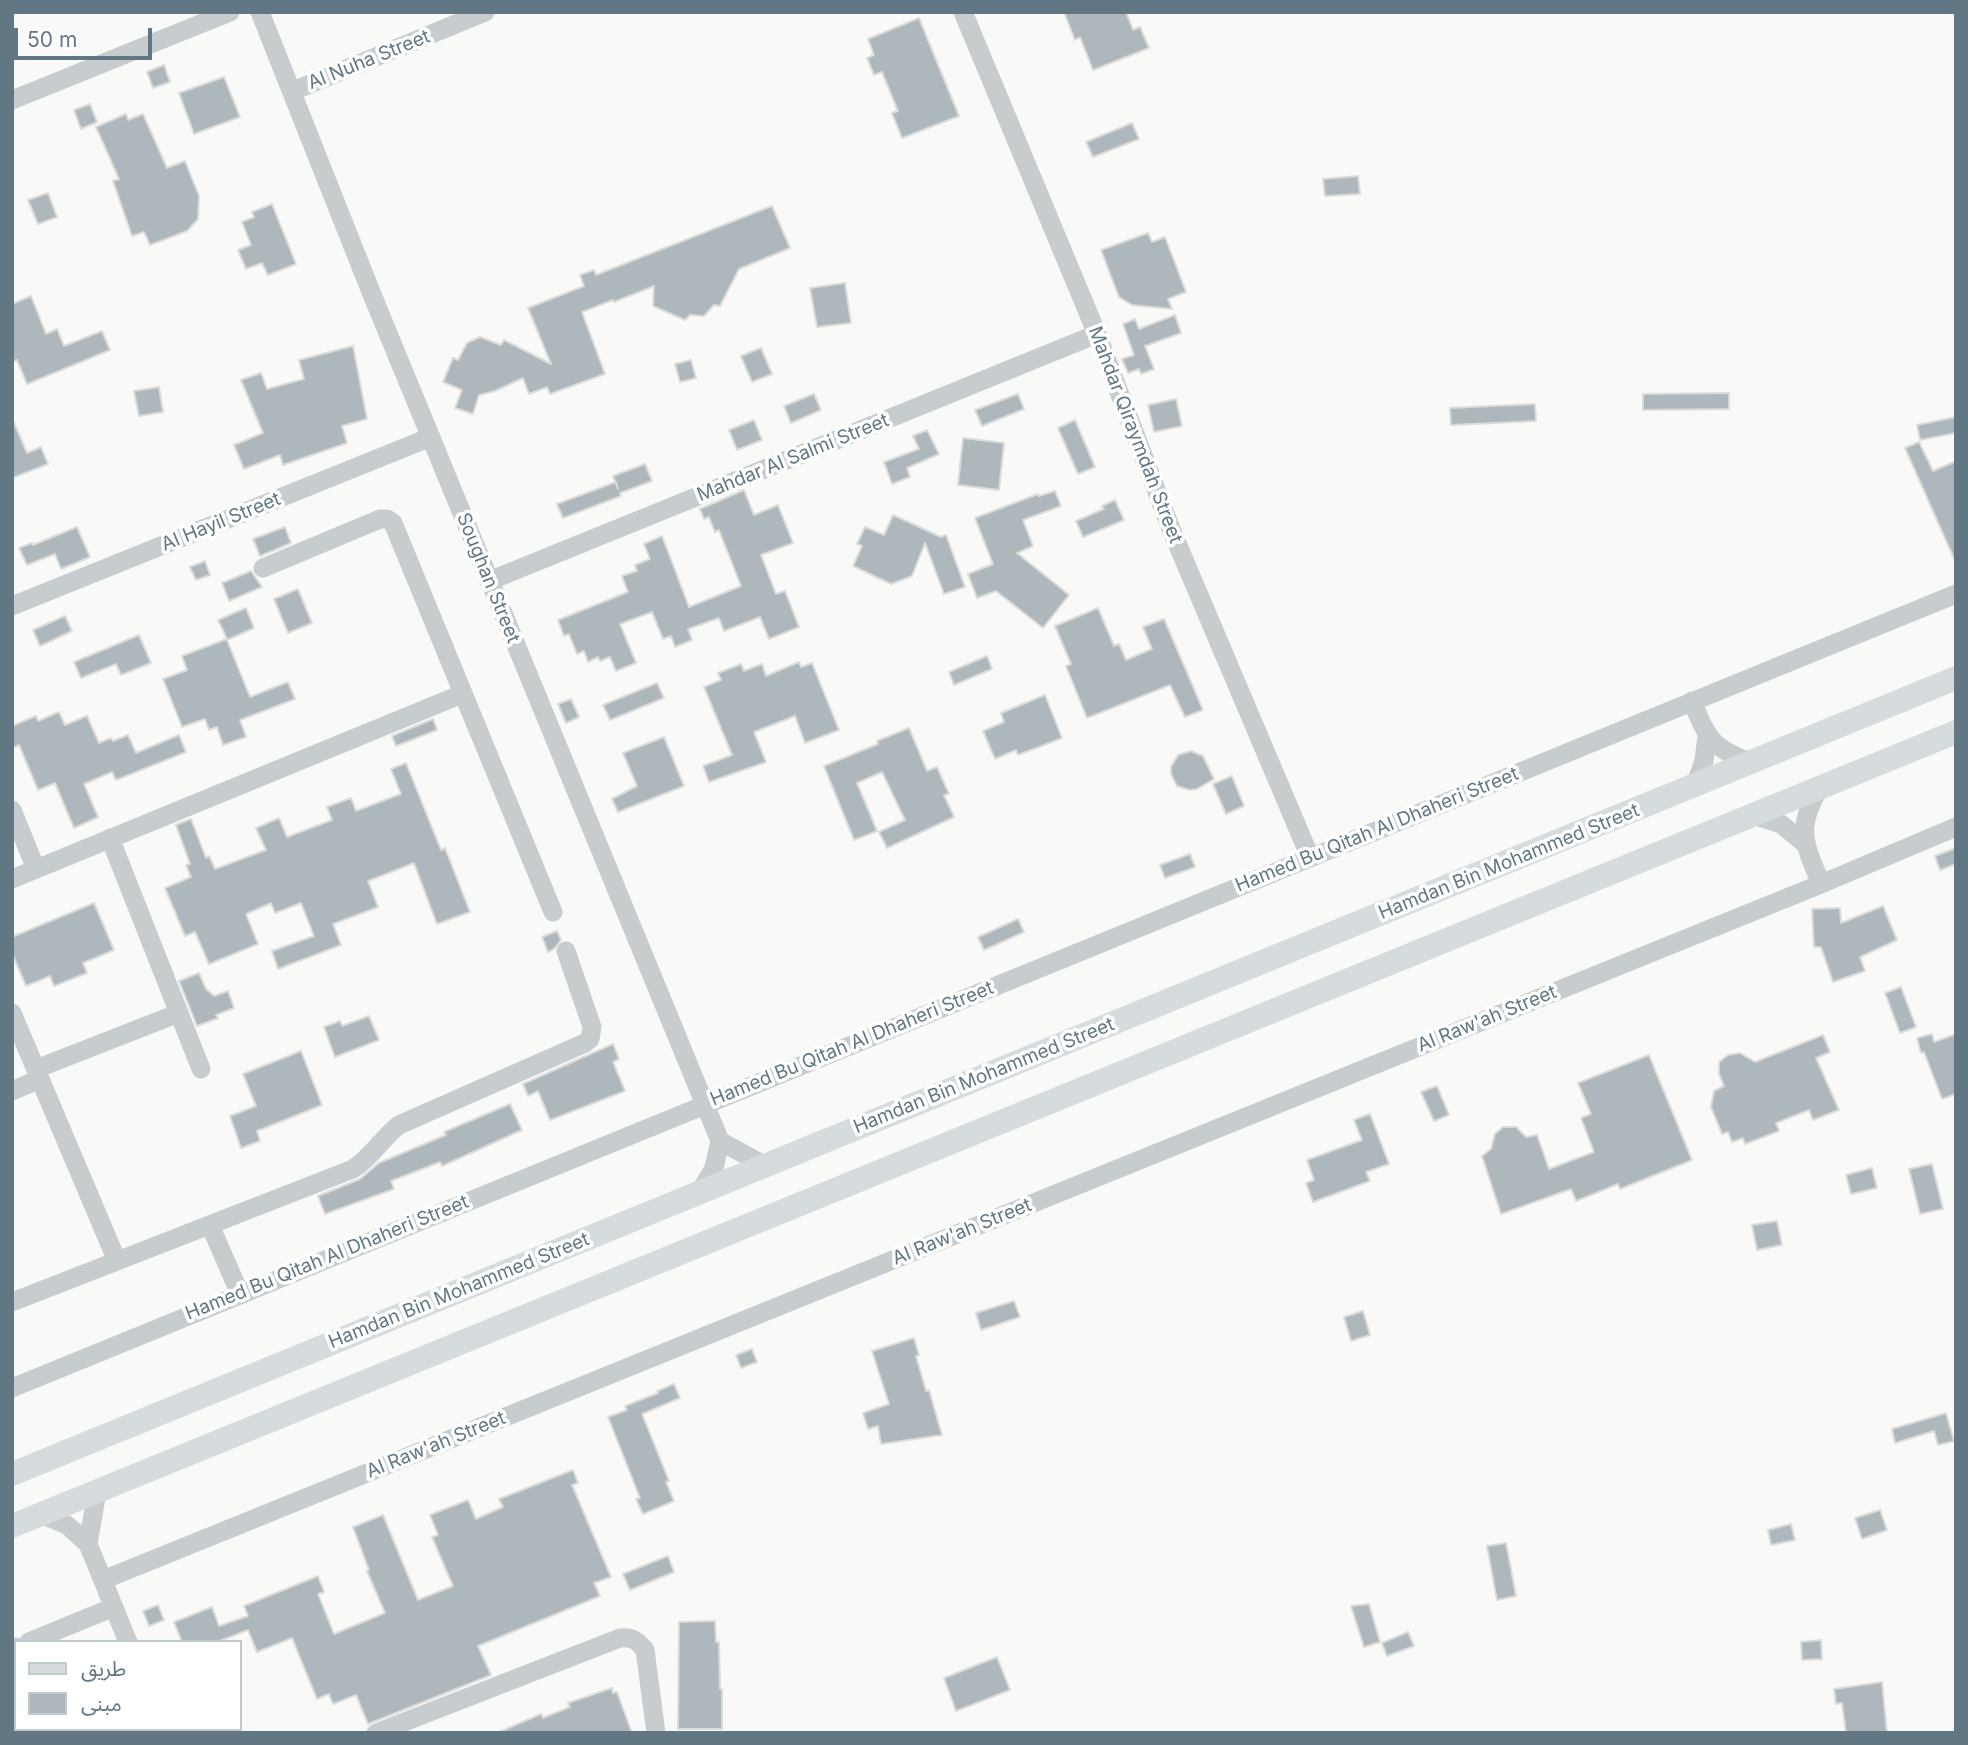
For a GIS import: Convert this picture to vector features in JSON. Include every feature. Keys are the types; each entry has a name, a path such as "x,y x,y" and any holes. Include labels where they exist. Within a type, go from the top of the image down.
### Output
{"main road":[{"name":"Hamdan Bin Mohammed Street","path":"12,1474 1956,678"},
{"path":"12,1526 1956,732"}],"street":[{"path":"12,100 230,12"},
{"name":"Soughan Street","path":"260,12 370,292 720,1142"},
{"name":"Al Nuha Street","path":"293,91 485,12"},
{"name":"Mahdar Qiraymdah Street","path":"963,12 1097,334 1171,529 1310,857"},
{"name":"Mahdar Al Salmi Street","path":"489,581 1097,334"},
{"name":"Al Hayil Street","path":"12,606 430,437"},
{"path":"263,568 380,519 387,519 397,530 553,912"},
{"name":"Hamed Bu Qitah Al Dhaheri Street","path":"12,1388 1956,594"},
{"path":"12,879 462,694"},
{"path":"1692,701 1707,736 1727,751 1750,762"},
{"path":"1695,786 1704,761 1707,736"},
{"path":"1804,843 1807,813 1821,786"},
{"path":"12,810 36,869"},
{"path":"1753,814 1781,824 1804,843 1821,884"},
{"name":"Al Raw'ah Street","path":"103,1580 1956,827"},
{"path":"110,838 201,1069"},
{"path":"12,1302 354,1168 364,1162 399,1125 590,1039 592,1027 566,951"},
{"path":"12,1013 117,1261"},
{"path":"12,1091 38,1074 179,1013"},
{"path":"701,1192 713,1168 720,1142 764,1165"},
{"path":"210,1224 240,1294"},
{"path":"88,1544 97,1492"},
{"path":"41,1514 67,1525 88,1544 127,1640"},
{"path":"34,1640 114,1607"},
{"path":"376,1733 620,1638 630,1637 639,1642 645,1650 656,1733"}],"building":[{"path":"1064,12 1126,12 1133,30 1140,27 1149,48 1093,70 1080,37 1075,40"},
{"path":"919,18 959,116 902,138 892,113 898,111 882,72 874,75 867,58 874,55 868,39"},
{"path":"164,65 170,82 153,88 147,72"},
{"path":"224,77 240,117 194,134 179,93"},
{"path":"90,104 97,122 81,129 74,110"},
{"path":"126,114 128,120 143,114 167,168 185,161 199,196 198,219 187,231 150,245 144,232 132,236 113,181 119,179 96,127"},
{"path":"1132,123 1139,139 1093,157 1086,142"},
{"path":"1358,176 1360,194 1325,196 1323,179"},
{"path":"48,193 57,217 38,224 28,200"},
{"path":"272,204 296,264 268,275 262,263 246,269 238,250 251,245 242,222 254,217 252,212"},
{"path":"772,206 790,248 739,269 720,306 714,305 704,316 690,315 685,320 653,306 654,286 614,302 613,300 582,312 605,374 550,394 547,387 529,394 523,378 479,395 473,414 455,408 462,390 443,382 453,358 458,360 467,343 480,337 501,345 504,340 551,364 528,308 584,286 580,275 594,270 596,275"},
{"path":"1148,233 1152,242 1165,237 1186,292 1168,299 1172,309 1132,305 1119,297 1101,250"},
{"path":"845,283 851,323 817,327 810,288"},
{"path":"31,296 46,334 57,329 64,346 102,331 110,350 27,384 17,360 12,362 12,304"},
{"path":"1175,315 1181,333 1145,346 1154,369 1141,374 1139,369 1128,373 1122,359 1134,355 1123,324 1135,319 1139,329"},
{"path":"353,346 367,419 342,426 347,443 283,465 280,455 244,469 234,445 263,433 241,380 261,373 267,389 304,379 299,360"},
{"path":"761,348 772,374 752,382 741,356"},
{"path":"691,360 696,378 680,382 675,364"},
{"path":"159,387 163,412 139,416 134,391"},
{"path":"1729,393 1729,409 1643,410 1643,394"},
{"path":"814,394 821,410 791,423 784,406"},
{"path":"1018,394 1024,409 982,426 975,410"},
{"path":"1176,399 1182,426 1154,432 1148,405"},
{"path":"1535,404 1536,421 1451,425 1450,408"},
{"path":"1956,417 1956,433 1920,440 1917,425"},
{"path":"12,418 27,453 41,447 48,464 12,478"},
{"path":"754,420 762,440 737,450 729,430"},
{"path":"1075,420 1095,467 1078,474 1058,428"},
{"path":"927,430 939,454 907,468 910,477 892,484 884,462 919,449 913,436"},
{"path":"963,438 1004,443 999,490 958,485"},
{"path":"1919,442 1933,471 1956,461 1956,563 1905,448"},
{"path":"645,464 652,481 563,518 557,504 615,482 613,476"},
{"path":"744,490 754,515 778,505 793,543 761,555 776,594 785,591 799,627 769,639 760,617 724,631 719,618 688,629 692,640 675,647 671,636 663,639 652,612 620,624 636,663 616,671 610,657 600,661 598,657 588,662 584,651 577,654 569,634 564,636 558,620 628,592 622,576 637,571 635,565 650,559 644,544 662,536 689,607 741,586 719,530 715,532 709,517 704,519 700,509"},
{"path":"1055,491 1061,506 1023,520 1033,546 1017,553 1069,595 1043,628 996,591 977,598 968,574 993,564 975,518 1038,494 1039,496"},
{"path":"1115,500 1124,520 1083,537 1076,521 1104,509 1102,506"},
{"path":"893,515 941,537 946,535 965,587 944,594 925,543 912,576 891,584 853,566 862,546 857,544 865,527 884,535"},
{"path":"77,527 90,557 61,569 55,554 27,565 19,548"},
{"path":"285,527 291,543 260,556 253,539"},
{"path":"205,561 210,575 196,580 190,567"},
{"path":"251,571 262,587 229,601 222,583"},
{"path":"298,589 312,623 288,633 274,599"},
{"path":"246,608 254,628 227,640 250,697 288,682 295,699 240,720 246,737 223,745 217,727 209,730 205,719 182,727 163,679 187,670 182,656 227,639 218,620"},
{"path":"1098,608 1114,646 1119,644 1126,660 1152,649 1143,627 1164,619 1203,710 1185,717 1170,685 1087,718 1066,666 1071,664 1055,626"},
{"path":"65,616 72,631 40,646 33,630"},
{"path":"139,635 151,663 121,675 116,664 81,678 74,662"},
{"path":"987,656 992,669 954,685 949,672"},
{"path":"799,662 801,667 812,663 839,730 805,743 795,716 754,732 766,762 709,782 703,766 732,755 704,687 721,680 718,673 741,664 744,671 762,664 766,676"},
{"path":"657,683 664,698 610,720 603,705"},
{"path":"1045,695 1062,738 1018,755 1016,750 995,759 983,731 1004,722 1001,713"},
{"path":"571,699 579,717 566,723 558,704"},
{"path":"59,712 65,725 87,716 99,743 128,735 136,753 179,735 186,752 116,780 112,772 84,784 98,817 74,828 55,783 38,790 19,745 12,748 12,726 36,716 38,721"},
{"path":"433,719 437,730 396,746 392,736"},
{"path":"909,728 927,771 937,767 949,794 944,795 954,817 887,848 879,832 905,820 882,772 857,783 877,831 854,840 824,766"},
{"path":"664,737 684,786 618,812 612,799 637,786 623,753"},
{"path":"1191,751 1203,756 1214,779 1190,790 1177,786 1171,774 1171,767 1178,755"},
{"path":"406,763 441,850 445,848 470,912 437,924 414,863 368,881 378,907 333,924 341,945 278,969 272,951 314,936 301,903 275,913 271,903 246,914 258,944 209,964 195,932 185,936 165,888 191,877 186,865 190,864 176,825 191,819 206,858 209,856 215,869 266,850 256,828 279,818 287,837 332,820 327,807 351,798 356,811 401,794 391,769"},
{"path":"1232,776 1244,806 1226,814 1213,784"},
{"path":"1956,848 1956,864 1940,870 1935,856"},
{"path":"1190,854 1195,867 1165,878 1160,865"},
{"path":"94,903 114,950 83,963 87,973 54,986 50,976 26,986 12,953 12,937"},
{"path":"1883,906 1897,940 1860,957 1865,971 1833,982 1821,947 1814,947 1812,909 1840,908 1841,923"},
{"path":"1018,919 1024,932 984,950 978,937"},
{"path":"557,931 561,940 548,952 542,937"},
{"path":"199,973 206,989 214,996 228,991 234,1008 197,1026 179,981"},
{"path":"1901,987 1916,1027 1900,1033 1885,993"},
{"path":"369,1016 379,1040 335,1057 324,1027 340,1021 342,1026"},
{"path":"1932,1034 1934,1042 1956,1034 1956,1094 1942,1099 1917,1038"},
{"path":"1823,1035 1830,1052 1816,1058 1839,1110 1813,1120 1809,1110 1776,1123 1779,1131 1745,1144 1743,1138 1732,1142 1728,1132 1722,1134 1711,1107 1714,1091 1724,1086 1719,1074 1719,1062 1728,1055 1740,1053 1755,1062"},
{"path":"613,1044 619,1059 613,1062 625,1091 550,1120 538,1091 528,1096 523,1084"},
{"path":"301,1051 322,1105 257,1131 260,1141 241,1148 230,1116 256,1106 243,1074"},
{"path":"1649,1055 1692,1160 1620,1189 1618,1184 1576,1201 1571,1189 1501,1214 1482,1156 1491,1149 1495,1134 1503,1127 1516,1127 1526,1137 1537,1135 1549,1169 1594,1152 1581,1118 1591,1114 1578,1083"},
{"path":"1437,1086 1449,1115 1434,1121 1421,1092"},
{"path":"510,1104 522,1130 442,1166 440,1162 391,1181 394,1189 325,1214 318,1196 360,1179 379,1163"},
{"path":"1370,1114 1389,1164 1366,1172 1370,1181 1313,1202 1306,1183 1314,1180 1307,1160 1362,1140 1354,1120"},
{"path":"1932,1164 1943,1209 1920,1214 1909,1169"},
{"path":"1872,1168 1877,1188 1851,1194 1846,1175"},
{"path":"1777,1221 1782,1245 1757,1250 1752,1225"},
{"path":"1014,1301 1020,1317 981,1330 976,1313"},
{"path":"1363,1311 1370,1335 1351,1341 1344,1317"},
{"path":"914,1338 926,1391 929,1390 942,1435 881,1444 878,1426 868,1429 863,1413 889,1404 872,1351"},
{"path":"752,1349 757,1362 741,1368 736,1355"},
{"path":"674,1384 680,1398 642,1414 669,1481 666,1482 674,1501 643,1514 636,1499 640,1498 608,1417 627,1410 625,1406"},
{"path":"1946,1413 1954,1441 1938,1445 1934,1431 1895,1443 1892,1429"},
{"path":"573,1470 578,1483 572,1485 611,1577 594,1583 600,1596 478,1646 491,1675 368,1724 356,1695 333,1704 329,1694 317,1699 292,1638 257,1652 248,1630 222,1640 181,1640 174,1622 212,1607 219,1626 248,1616 244,1606 318,1576 324,1592 318,1594 334,1634 385,1613 367,1571 369,1570 353,1527 383,1515 418,1600 453,1586 432,1537 438,1535 430,1515 468,1500 476,1519 503,1507 499,1499"},
{"path":"1880,1510 1887,1530 1862,1539 1855,1518"},
{"path":"1791,1524 1795,1540 1771,1545 1768,1530"},
{"path":"1506,1543 1516,1596 1497,1600 1487,1546"},
{"path":"668,1556 674,1572 630,1590 623,1574"},
{"path":"1369,1604 1380,1642 1364,1647 1351,1606"},
{"path":"158,1605 164,1620 149,1626 143,1611"},
{"path":"715,1621 716,1642 719,1642 722,1729 678,1729 679,1622"},
{"path":"1408,1632 1414,1646 1387,1656 1382,1643"},
{"path":"1821,1640 1822,1659 1802,1660 1801,1642"},
{"path":"997,1657 1010,1690 956,1711 944,1678"},
{"path":"1882,1682 1887,1733 1846,1733 1842,1703 1836,1704 1834,1689"},
{"path":"612,1688 613,1693 617,1692 632,1733 497,1733 541,1714 543,1718 570,1707 568,1703"}]}
